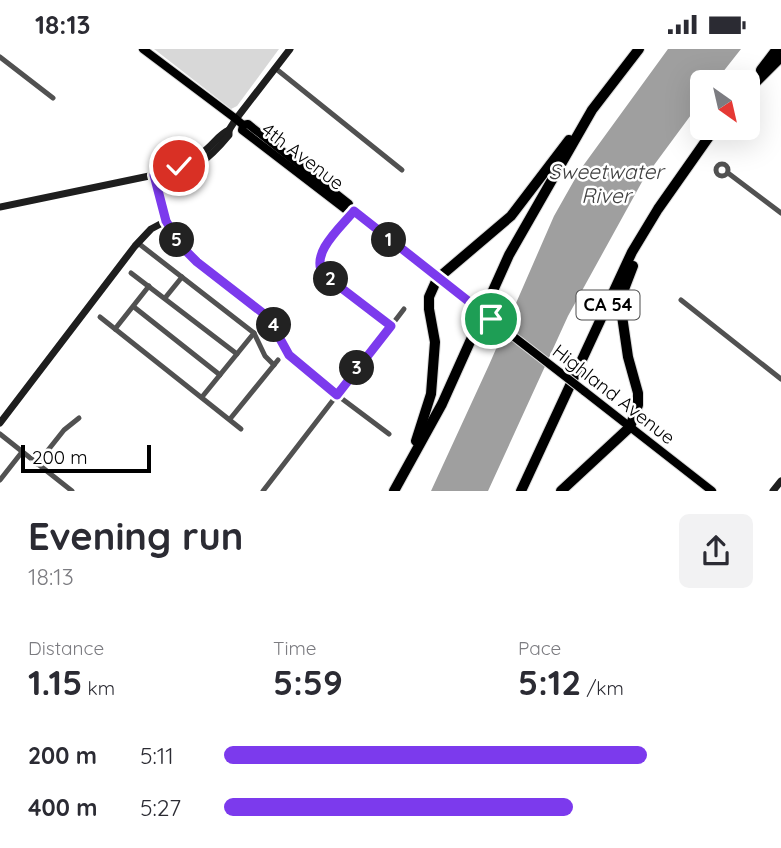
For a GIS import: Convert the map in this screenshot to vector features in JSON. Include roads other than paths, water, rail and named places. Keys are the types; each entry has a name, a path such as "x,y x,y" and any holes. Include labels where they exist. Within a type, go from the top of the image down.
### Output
{"highway":[{"path":"405,471 431,394 435,342 429,297 437,279 511,216 639,49"},
{"path":"760,72 777,49"},
{"path":"760,77 781,57"},
{"path":"394,491 442,404 509,255 592,110"},
{"name":"CA 54","path":"521,491 632,253 706,140"},
{"path":"561,491 631,427 638,405 638,393 621,327 623,292 641,248 684,170"}],"main road":[{"name":"4th Avenue","path":"143,49 239,122 242,130 363,220"},
{"name":"Highland Avenue","path":"363,220 712,491"}],"street":[{"path":"0,207 154,175 176,174 201,162 229,135 229,130 239,122 290,49"},
{"path":"0,57 53,98"},
{"path":"275,68 402,170"},
{"path":"728,173 781,213"},
{"path":"154,175 166,221 182,247 197,262 268,317 289,355 389,434"},
{"path":"351,209 321,253 319,267 323,274 391,326"},
{"path":"0,423 138,243 151,229 166,221"},
{"path":"138,243 254,333 265,356 276,362 230,419"},
{"path":"131,273 237,354"},
{"path":"165,298 181,277"},
{"path":"115,329 149,286"},
{"path":"681,300 781,379"},
{"path":"134,307 220,375"},
{"path":"263,491 404,309"},
{"path":"100,317 242,429"},
{"path":"202,397 254,333"},
{"path":"37,464 64,430 79,418"},
{"path":"0,434 72,491"},
{"path":"0,480 22,452"},
{"path":"773,491 781,481"}],"water":[{"name":"Sweetwater River","path":"668,49 741,49 724,70 690,70 690,116 643,180 568,316 488,491 431,491 554,216 580,170"}]}
